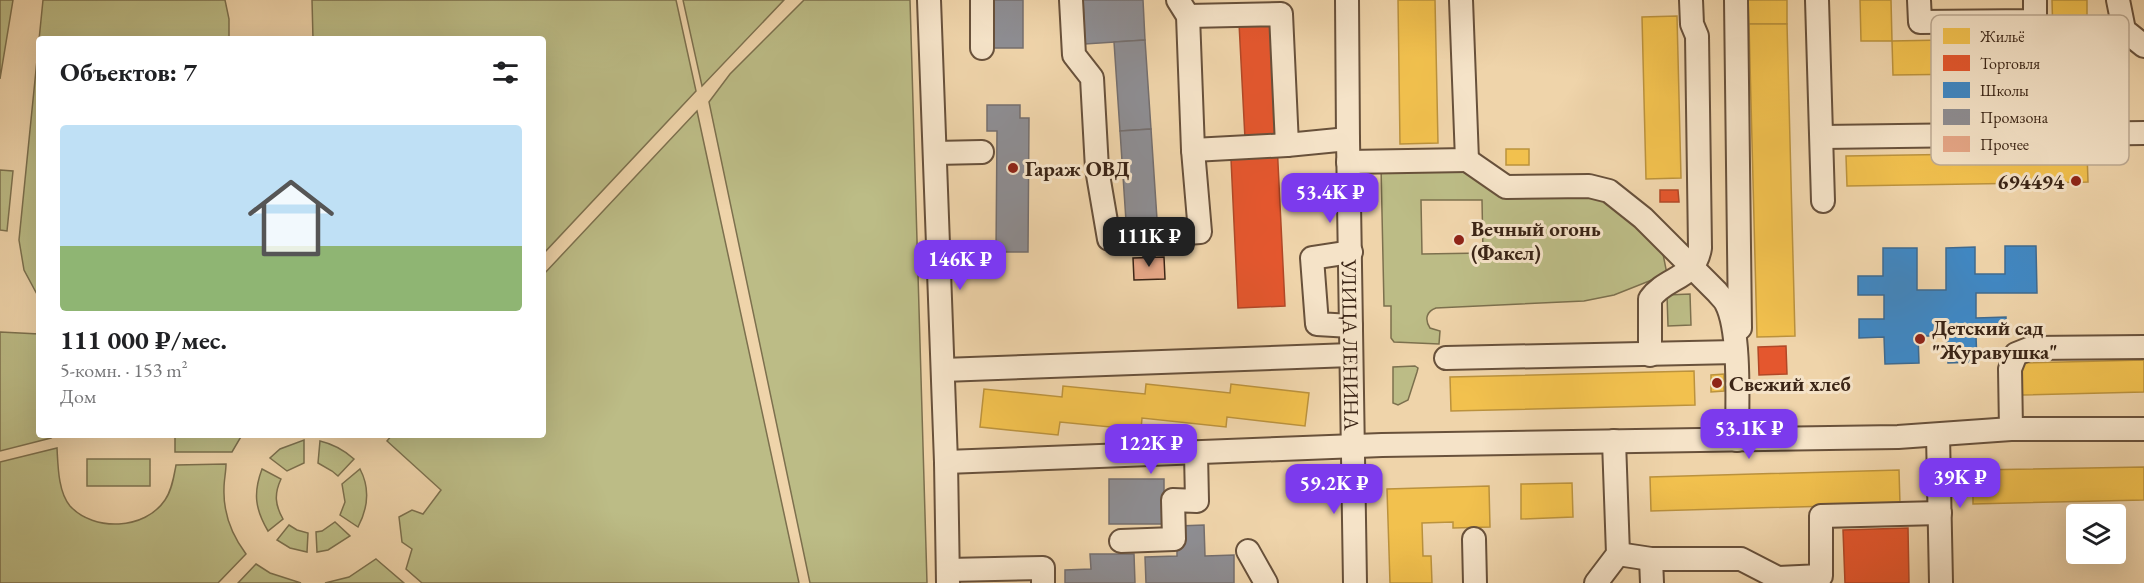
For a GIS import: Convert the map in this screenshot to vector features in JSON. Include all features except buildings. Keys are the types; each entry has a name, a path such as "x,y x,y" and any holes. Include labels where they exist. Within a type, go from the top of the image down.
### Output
{"street":[{"path":"929,0 948,576 1043,568 1044,583"},
{"path":"982,0 982,48"},
{"path":"1071,0 1074,56 1092,78 1097,169 1109,239 1200,232 1183,8 1281,14 1287,146"},
{"name":"УЛИЦА ЛЕНИНА","path":"1347,0 1355,583"},
{"path":"1461,0 1467,160"},
{"path":"1650,355 1650,299 1661,286 1677,279 1692,268 1698,259 1700,248 1697,36 1692,24 1691,0"},
{"path":"1736,0 1741,323 1736,352"},
{"path":"1817,0 1823,201"},
{"path":"1919,0 1920,22 1931,22"},
{"path":"2118,0 2121,15"},
{"path":"2129,34 2144,46"},
{"path":"2129,133 2144,133"},
{"path":"1822,137 1931,136"},
{"path":"1193,150 1287,146 1348,139"},
{"path":"935,153 982,152"},
{"path":"1348,162 1467,160 1506,187 1589,186 1609,191 1643,218 1726,303 1731,318 1736,352 1737,440"},
{"path":"1351,252 1312,258 1317,324 1351,326"},
{"path":"2011,429 2010,369 2016,354 2031,348 2144,347"},
{"path":"1446,358 1736,352"},
{"path":"943,370 1351,355"},
{"path":"946,462 1353,446 1938,435 2011,429 2144,429"},
{"path":"1938,435 1941,583"},
{"path":"1596,583 1618,554 1614,441"},
{"path":"1121,541 1174,539 1173,501 1197,501 1196,453"},
{"path":"1618,554 1651,560 1741,560 1778,580 1821,576 1821,516 1940,513"},
{"path":"1474,539 1474,583"},
{"path":"1248,551 1266,583"},
{"path":"1651,560 1652,583"}],"green space":[{"path":"0,0 13,0 0,79"},
{"path":"43,0 225,0 229,19 229,36 39,36"},
{"path":"312,0 676,0 696,91 546,251 546,36 313,36"},
{"path":"683,0 784,0 702,86"},
{"path":"804,0 910,0 927,583 810,583 709,102 730,74"},
{"path":"36,70 36,292 24,270 19,240"},
{"path":"697,111 799,583 422,583 406,569 412,549 402,542 399,517 412,510 423,514 441,490 387,441 390,438 546,438 546,272"},
{"path":"1460,165 1514,196 1607,195 1662,249 1667,274 1614,295 1584,301 1436,308 1430,311 1427,319 1430,328 1440,331 1439,344 1394,342 1391,338 1391,306 1384,306 1381,166","holes":["1421,200 1482,200 1483,253 1422,254"]},
{"path":"0,170 13,171 7,231 0,230"},
{"path":"1690,294 1691,325 1668,326 1667,295"},
{"path":"0,332 36,334 36,438 51,438 0,451"},
{"path":"1415,366 1418,368 1408,400 1398,405 1393,403 1393,367"},
{"path":"175,438 240,438 232,452 175,452"},
{"path":"304,440 304,463 287,471 270,458 280,449"},
{"path":"320,441 338,448 354,459 338,476 318,463"},
{"path":"57,448 59,478 66,500 80,514 105,523 132,522 156,510 169,492 176,465 226,464 224,497 227,515 232,531 246,554 218,583 0,583 0,462"},
{"path":"87,459 150,459 150,486 87,486"},
{"path":"262,469 281,479 276,499 283,519 268,531 260,515 257,501 257,486"},
{"path":"360,469 365,483 366,498 364,513 358,527 340,515 345,502 342,484"},
{"path":"335,522 350,536 328,550 317,552 316,532 322,531"},
{"path":"289,525 308,533 307,552 290,548 277,540"},
{"path":"376,559 404,583 325,583 349,577"},
{"path":"256,564 270,573 301,583 238,583"}],"place":[{"name":"Гараж ОВД","path":"1013,168"},
{"name":"694494","path":"2076,181"},
{"name":"Вечный огонь (Факел)","path":"1459,240"},
{"name":"Детский сад \"Журавушка\"","path":"1920,339"},
{"name":"Свежий хлеб","path":"1717,383"}]}
